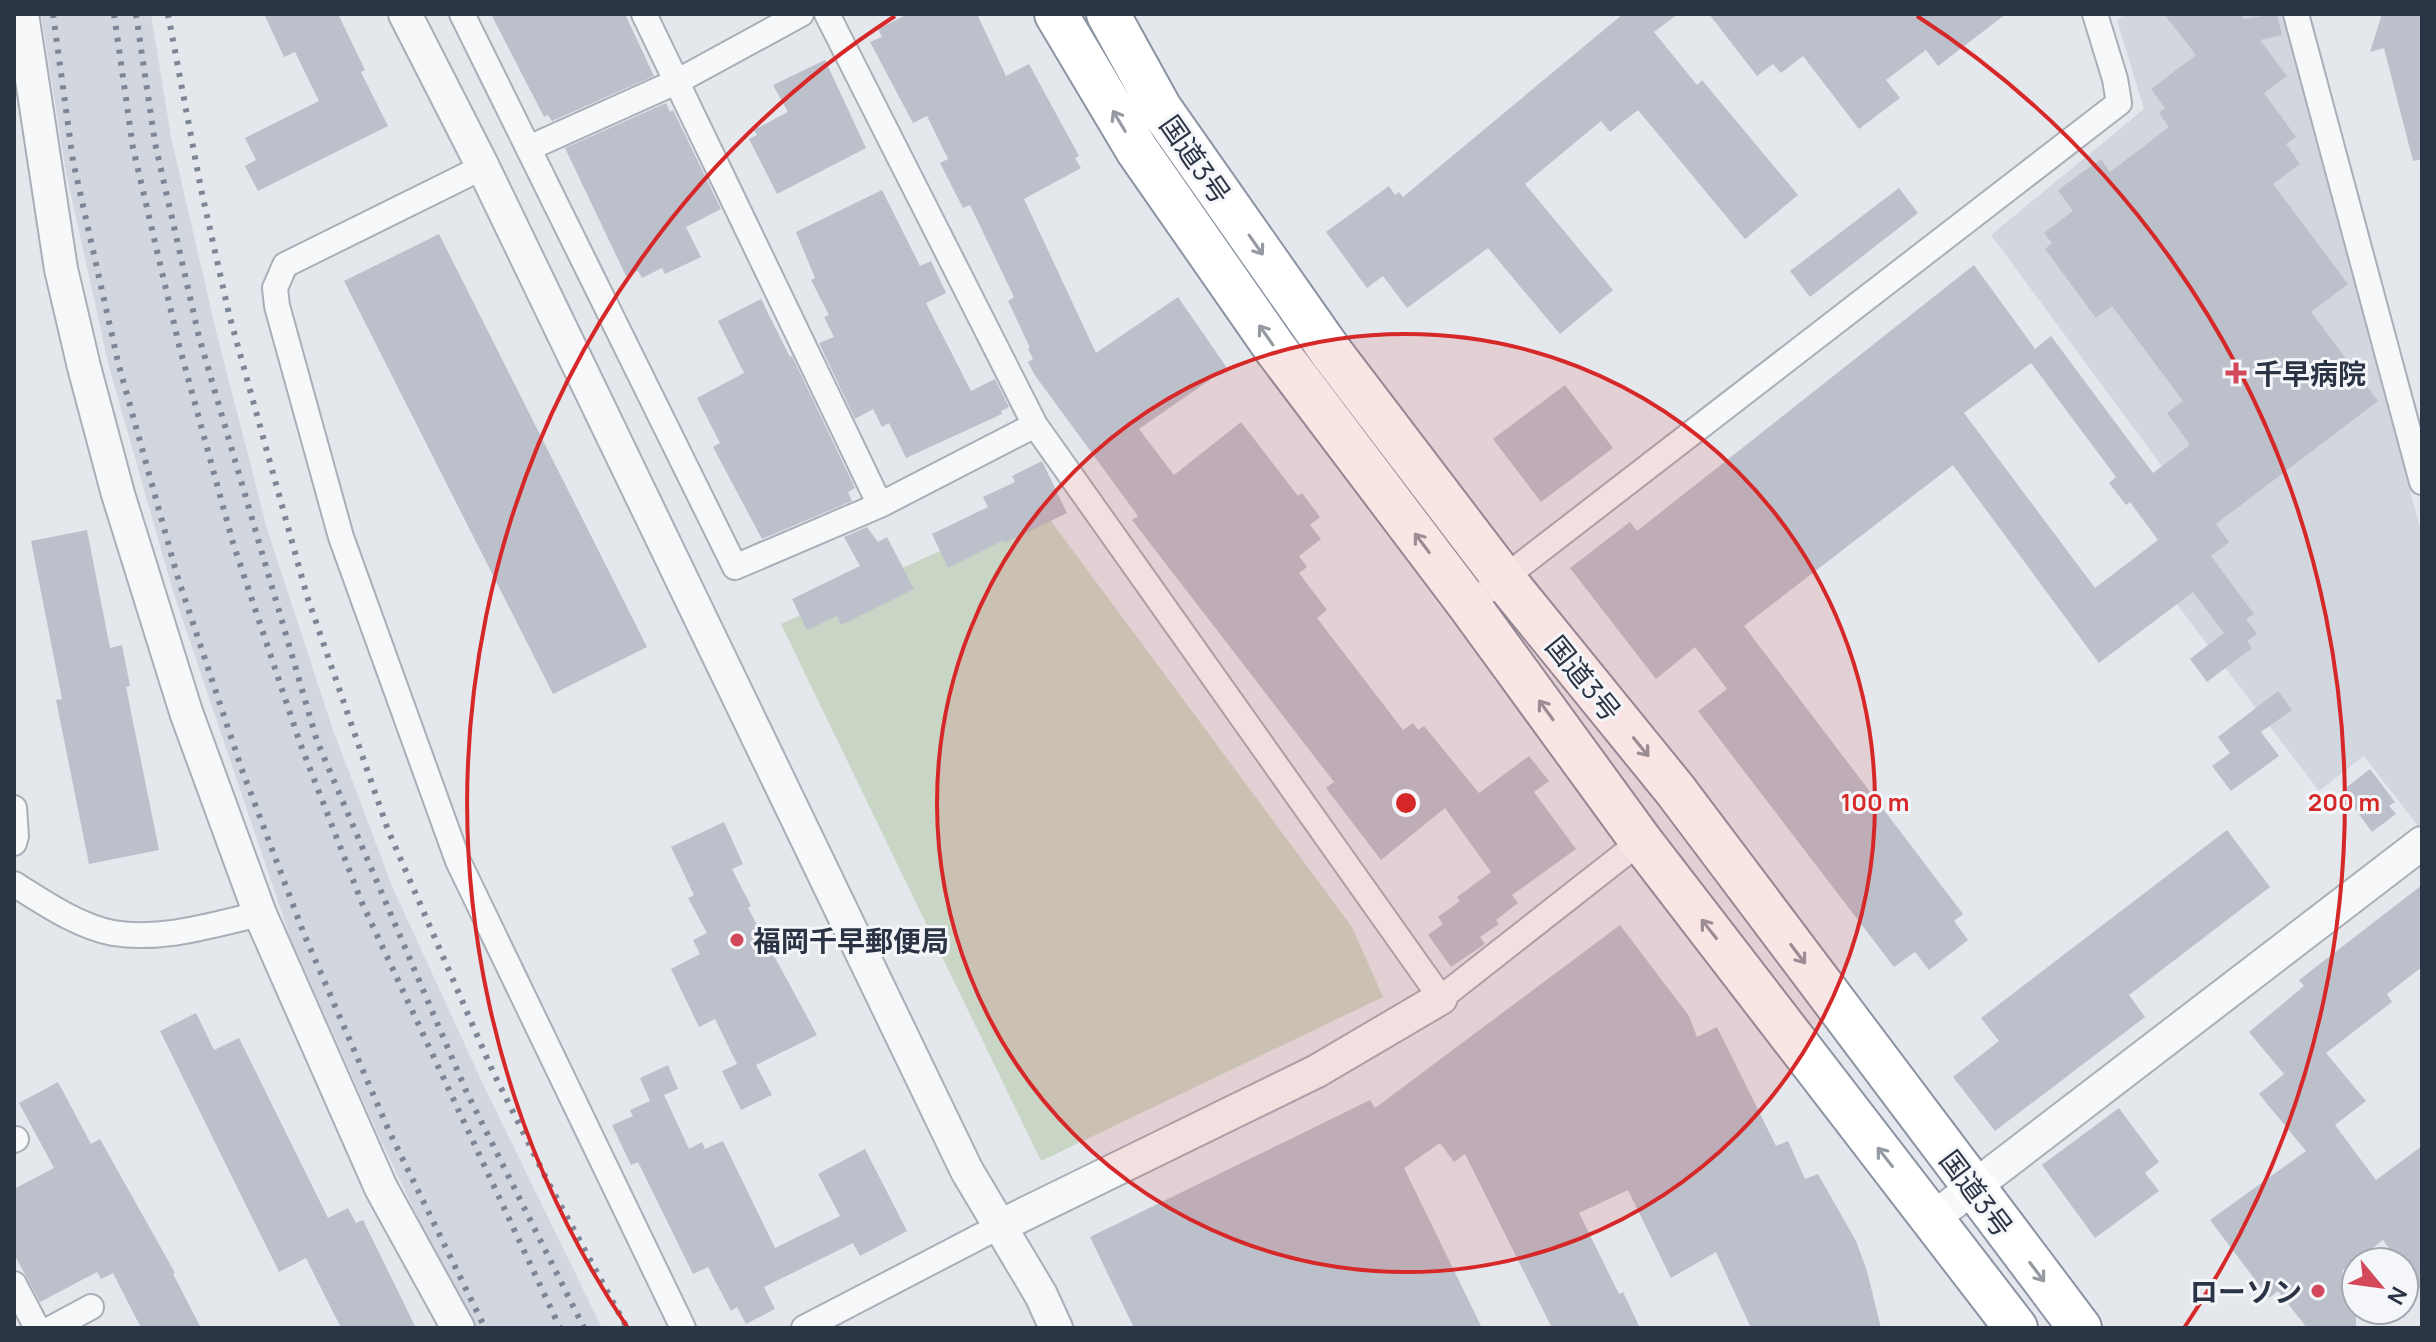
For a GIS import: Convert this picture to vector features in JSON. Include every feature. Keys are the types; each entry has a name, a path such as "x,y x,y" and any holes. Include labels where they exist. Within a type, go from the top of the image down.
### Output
{"highway":[{"name":"国道3号","path":"1056,14 1137,150 1277,351 1469,605 1641,841 2016,1328"},
{"name":"国道3号","path":"1108,14 1160,108 1331,352 1503,578 1676,791 2080,1328"}],"street":[{"path":"22,14 61,269 114,480 186,712 260,914 381,1188 458,1328"},
{"path":"405,14 483,167 967,1171 1041,1295 1056,1328"},
{"path":"462,14 735,567 880,505 1035,425"},
{"path":"644,14 880,505"},
{"path":"529,148 678,81 801,14"},
{"path":"827,14 1035,425 1441,998"},
{"path":"1469,605 2119,103 2095,14"},
{"path":"2296,14 2422,482"},
{"path":"483,167 285,265 275,288 277,306 341,537 458,861 683,1328"},
{"path":"14,808 15,839"},
{"path":"804,1328 1000,1226 1317,1071 1441,998 1641,841"},
{"path":"1932,1219 2422,843"},
{"path":"14,884 60,913 112,933 170,934 260,914"},
{"path":"14,1284 37,1328"},
{"path":"52,1328 91,1307"}],"shaded area":[{"path":"41,14 151,14 171,137 217,335 268,532 332,727 392,886 482,1082 602,1328 470,1328 291,940 172,588 108,363 66,172"},
{"name":"千早病院","path":"2126,14 2282,14 2422,535 2422,823 2418,826 2364,756 2319,791 2140,556 2195,511 1991,235 2144,109 2117,20"}],"green space":[{"path":"1039,505 1352,927 1383,997 1041,1161 781,624"}],"building":[{"path":"264,14 338,14 365,70 361,72 388,126 258,191 245,166 256,160 245,138 319,101 295,52 284,57"},
{"path":"491,14 625,14 654,76 552,121 548,115 544,117"},
{"path":"908,14 977,14 1006,76 1029,64 1079,156 1075,158 1081,168 1024,199 1096,353 1178,297 1227,368 1139,429 1174,475 1241,422 1298,496 1302,493 1320,517 1310,525 1321,539 1299,556 1307,567 1299,573 1327,610 1317,618 1403,730 1413,723 1418,730 1424,726 1479,793 1529,756 1549,781 1534,792 1576,849 1512,895 1518,903 1496,920 1499,924 1480,937 1485,944 1451,967 1428,935 1443,924 1438,917 1460,901 1457,897 1491,872 1445,808 1381,860 1326,788 1334,782 1132,520 1138,516 1034,374 1028,362 1033,359 1030,348 1008,301 1014,297 970,205 963,208 940,163 948,159 927,116 913,123 870,42 882,37 878,29"},
{"path":"1623,14 1678,14 1654,32 1697,85 1702,80 1798,195 1745,239 1638,110 1610,132 1601,121 1525,184 1613,290 1560,334 1488,248 1407,308 1383,276 1367,288 1326,232 1389,186 1395,195 1399,192 1403,197"},
{"path":"1709,14 2006,14 1938,66 1926,50 1886,80 1900,98 1859,129 1803,56 1781,73 1773,64 1757,76"},
{"path":"2164,14 2240,14 2244,19 2277,14 2282,35 2260,40 2287,76 2264,93 2296,137 2286,144 2300,164 2273,184 2348,284 2311,312 2378,401 2216,524 2229,542 2211,556 2254,614 2246,619 2257,634 2247,641 2252,648 2207,682 2190,659 2224,633 2193,592 2099,663 1953,465 1744,626 1963,914 1954,921 1968,940 1929,970 1915,952 1894,967 1698,711 1727,689 1695,647 1656,679 1570,568 1630,522 1637,531 1974,265 2035,349 2051,336 2153,473 2190,445 2167,413 2183,401 2112,306 2096,318 2045,249 2052,243 2044,233 2073,211 2058,190 2101,159 2110,172 2169,127 2159,113 2165,108 2151,89 2196,55","holes":["2031,363 2116,477 2109,483 2126,505 2130,502 2158,540 2095,588 1964,413"]},
{"path":"2382,14 2422,14 2422,159 2413,161 2384,48 2370,52"},
{"path":"825,60 866,148 777,194 749,139 757,135 754,130 788,112 773,85"},
{"path":"666,103 670,112 673,110 721,209 686,227 701,257 665,274 662,268 642,278 638,271 626,276 565,148"},
{"path":"1899,188 1918,213 1810,297 1790,271"},
{"path":"882,190 920,266 931,261 946,293 926,303 971,391 995,379 1009,407 1001,411 1002,414 906,458 889,423 882,427 873,409 855,419 819,343 834,337 824,317 829,315 811,280 815,278 796,232"},
{"path":"439,234 647,647 553,694 344,281"},
{"path":"761,299 855,488 848,492 852,501 762,539 713,447 720,443 697,398 744,373 718,321"},
{"path":"1565,385 1613,448 1541,502 1493,439"},
{"path":"1042,461 1067,513 948,568 932,534 988,507 983,497 1015,482 1012,476"},
{"path":"867,527 878,542 887,537 914,589 841,625 837,616 807,630 792,599 860,566 844,537"},
{"path":"87,530 110,648 122,645 130,686 126,687 159,850 89,864 56,700 62,699 31,541"},
{"path":"2278,691 2292,710 2261,732 2279,756 2231,791 2212,766 2230,753 2218,737"},
{"path":"2370,769 2395,802 2389,806 2396,814 2372,832 2342,791"},
{"path":"724,822 743,864 732,869 751,906 748,908 817,1035 756,1065 772,1095 741,1110 722,1071 737,1064 715,1019 699,1027 671,969 700,954 693,940 707,933 688,898 694,895 671,847"},
{"path":"2227,830 2270,887 2129,995 2145,1017 1995,1131 1953,1077 1999,1041 1981,1018"},
{"path":"2422,885 2422,967 2387,994 2392,1002 2326,1053 2366,1101 2335,1125 2376,1180 2422,1146 2422,1292 2420,1246 2387,1246 2383,1240 2375,1246 2340,1246 2340,1326 2356,1328 2307,1328 2278,1291 2269,1298 2210,1220 2306,1151 2259,1094 2284,1074 2249,1032 2304,986 2299,980"},
{"path":"1620,925 1689,1016 1697,1037 1717,1027 1776,1146 1788,1141 1805,1179 1818,1174 1856,1241 1881,1328 1751,1328 1716,1252 1671,1278 1628,1190 1579,1213 1619,1294 1623,1292 1640,1328 1552,1328 1465,1154 1454,1162 1440,1143 1404,1168 1482,1328 1134,1328 1090,1237 1370,1100 1375,1108"},
{"path":"196,1013 214,1050 239,1038 328,1218 348,1208 356,1223 363,1220 416,1328 341,1328 306,1258 279,1272 160,1031"},
{"path":"668,1065 678,1089 664,1095 689,1149 702,1142 705,1149 723,1141 775,1248 840,1216 818,1174 865,1149 907,1231 860,1256 853,1243 764,1287 775,1309 746,1324 737,1307 731,1311 708,1267 693,1274 638,1162 631,1165 612,1125 633,1116 630,1110 650,1101 640,1078"},
{"path":"58,1082 91,1144 100,1139 175,1273 201,1328 141,1328 113,1273 101,1279 97,1272 40,1302 14,1254 14,1189 54,1168 19,1103"},
{"path":"2119,1108 2159,1162 2145,1173 2159,1191 2095,1238 2042,1165"}],"railway":[{"path":"53,14 73,161 118,362 177,575 241,767 304,934 389,1131 485,1328"},
{"path":"114,14 133,148 179,345 233,543 300,743 362,903 560,1328"},
{"path":"136,14 155,143 199,337 317,741 467,1093 584,1328"},
{"path":"168,14 201,189 229,314 307,596 388,830 493,1072 627,1328"}],"place":[{"name":"千早病院","path":"2236,373"},
{"name":"福岡千早郵便局","path":"737,940"},
{"name":"ローソン","path":"2318,1291"}]}
